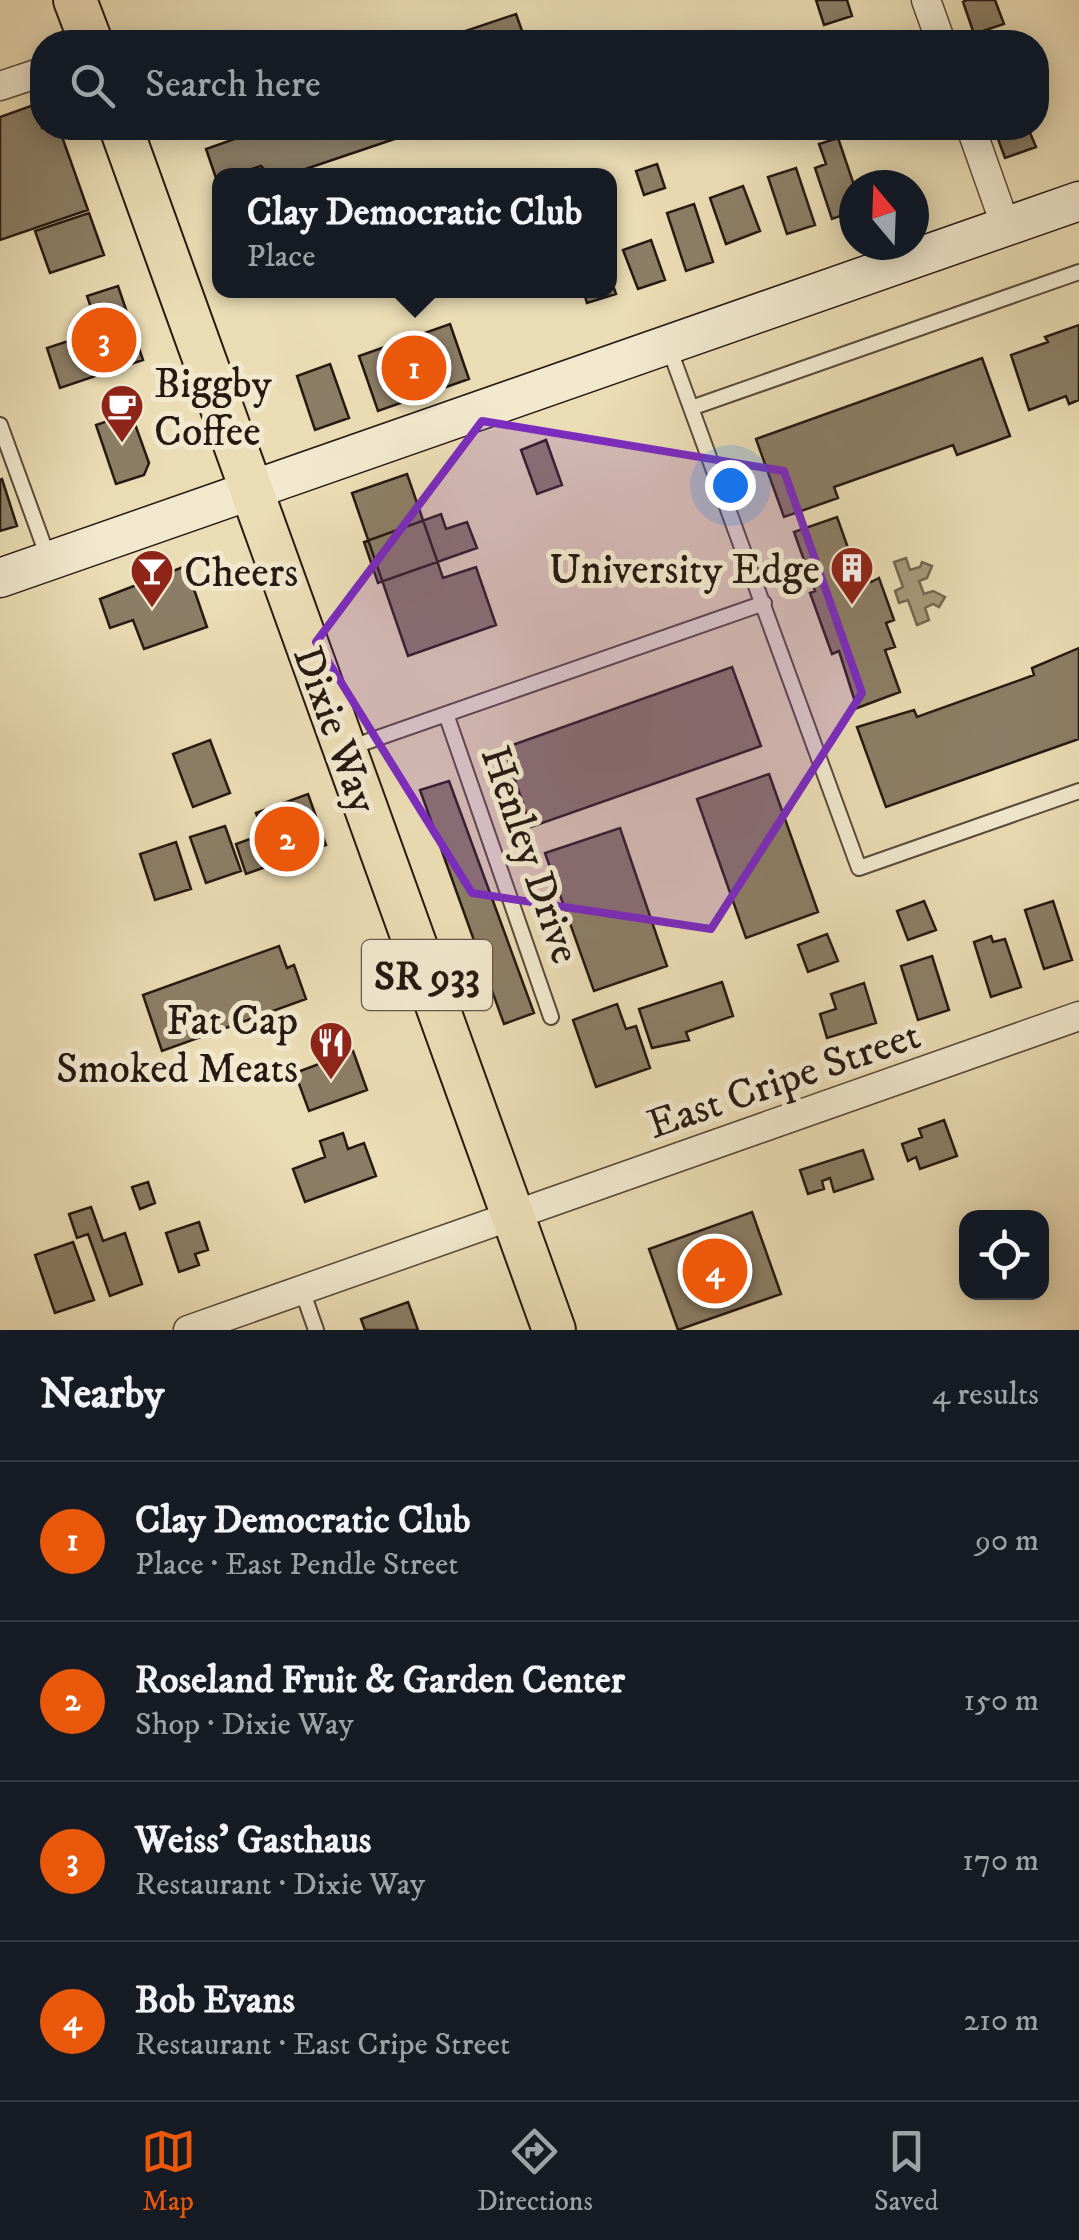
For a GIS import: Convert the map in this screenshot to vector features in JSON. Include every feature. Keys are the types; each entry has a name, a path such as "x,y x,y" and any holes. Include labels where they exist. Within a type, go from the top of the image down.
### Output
{"main road":[{"path":"75,0 86,30"},
{"name":"Dixie Way","path":"125,140 554,1330"}],"street":[{"path":"926,0 937,30"},
{"path":"0,86 30,76"},
{"path":"975,140 1006,227"},
{"path":"0,578 1079,201"},
{"name":"East Cripe Street","path":"188,1330 1079,1016"}],"lane":[{"path":"692,408 1079,272"},
{"path":"668,344 859,868 1079,792"},
{"path":"0,426 49,561"},
{"path":"344,750 764,604"},
{"name":"Henley Drive","path":"446,714 551,1017"},
{"path":"302,1290 316,1330"}],"highlighted area":[{"path":"482,421 784,471 862,693 711,929 472,893 316,642"}],"shaded area":[{"path":"906,558 910,570 920,567 922,562 932,566 927,578 919,581 924,594 933,591 945,597 939,607 933,604 925,608 929,620 917,625 908,600 899,603 895,591 903,587 894,562"}],"building":[{"path":"816,0 847,0 852,16 824,25"},
{"path":"995,0 1004,24 973,30 963,2"},
{"path":"516,14 522,30 469,30"},
{"path":"30,106 30,140 63,140 88,210 0,240 0,117"},
{"path":"232,140 392,140 309,168 213,168 206,149"},
{"path":"839,140 849,170 839,170 839,216 832,219 815,168 826,164 819,144"},
{"path":"998,140 1033,140 1036,147 1005,158"},
{"path":"657,164 665,188 644,195 636,171"},
{"path":"796,168 815,225 787,234 768,177"},
{"path":"743,186 760,231 726,244 710,198"},
{"path":"694,204 713,262 686,271 667,213"},
{"path":"89,213 104,255 50,273 35,231"},
{"path":"651,240 665,280 638,289 623,250"},
{"path":"118,286 143,360 60,388 47,348 99,331 87,296"},
{"path":"450,324 469,379 378,411 359,356"},
{"path":"1079,325 1079,400 1069,404 1066,396 1029,410 1011,355 1048,342 1045,337"},
{"path":"982,358 1010,436 957,455 953,445 834,487 838,498 784,517 756,439"},
{"path":"330,364 349,418 315,430 297,376"},
{"name":"Biggby Coffee","path":"131,413 149,463 144,475 116,484 96,425"},
{"path":"546,440 562,485 537,494 521,450"},
{"path":"407,474 443,578 476,567 496,625 408,656 352,493"},
{"path":"0,480 17,526 0,531"},
{"path":"441,514 446,529 467,522 477,548 378,583 364,542"},
{"name":"University Edge","path":"837,517 853,562 863,558 871,582 879,578 894,620 886,623 895,647 885,650 900,692 857,708 839,651 832,654 810,593 815,591 794,532"},
{"name":"Cheers","path":"186,566 207,627 144,649 133,620 110,628 100,599"},
{"path":"1079,648 1079,739 886,807 857,727 914,710 917,717 1034,675 1032,668"},
{"path":"732,667 761,746 531,827 504,748"},
{"path":"210,740 230,793 193,807 173,754"},
{"path":"769,774 818,912 746,938 697,799"},
{"path":"449,781 534,1013 504,1024 420,790"},
{"path":"308,794 326,845 246,874 236,844 264,834 256,813"},
{"path":"225,826 241,871 206,883 190,837"},
{"path":"620,828 667,966 594,991 545,853"},
{"path":"176,842 191,889 155,900 140,854"},
{"path":"924,901 936,930 908,940 897,911"},
{"path":"1053,901 1072,960 1044,969 1025,910"},
{"path":"827,934 838,961 808,972 798,945"},
{"path":"991,936 993,942 1005,939 1021,987 991,997 974,942"},
{"path":"279,946 287,968 294,965 306,999 162,1051 143,995"},
{"path":"932,956 949,1010 918,1020 901,966"},
{"path":"722,982 733,1016 686,1032 689,1040 652,1048 639,1009"},
{"path":"864,983 876,1023 827,1038 820,1014 836,1009 831,994"},
{"path":"617,1004 626,1029 636,1026 650,1068 596,1087 573,1020"},
{"name":"Fat Cap Smoked Meats","path":"353,1051 367,1090 309,1111 295,1073"},
{"path":"944,1120 957,1156 920,1169 916,1157 908,1161 902,1144 922,1137 919,1129"},
{"path":"343,1133 348,1149 364,1143 376,1176 305,1202 293,1169 325,1157 320,1141"},
{"path":"863,1150 873,1179 834,1192 830,1178 822,1181 824,1189 808,1194 800,1170"},
{"path":"148,1182 155,1203 140,1209 132,1187"},
{"path":"91,1207 103,1241 125,1233 142,1284 110,1296 88,1234 77,1238 69,1214"},
{"path":"752,1212 781,1294 678,1330 649,1249"},
{"path":"199,1222 208,1250 195,1254 199,1265 179,1272 166,1233"},
{"path":"73,1242 94,1300 55,1313 35,1255"},
{"path":"408,1302 418,1330 365,1330 361,1319"}],"place":[{"name":"Weiss' Gasthaus","path":"104,340"},
{"name":"Clay Democratic Club","path":"414,368"},
{"name":"Biggby Coffee","path":"122,444"},
{"name":"University Edge","path":"852,606"},
{"name":"Cheers","path":"152,609"},
{"name":"Roseland Fruit & Garden Center","path":"287,839"},
{"name":"Fat Cap Smoked Meats","path":"331,1081"},
{"name":"Bob Evans","path":"715,1271"}]}
